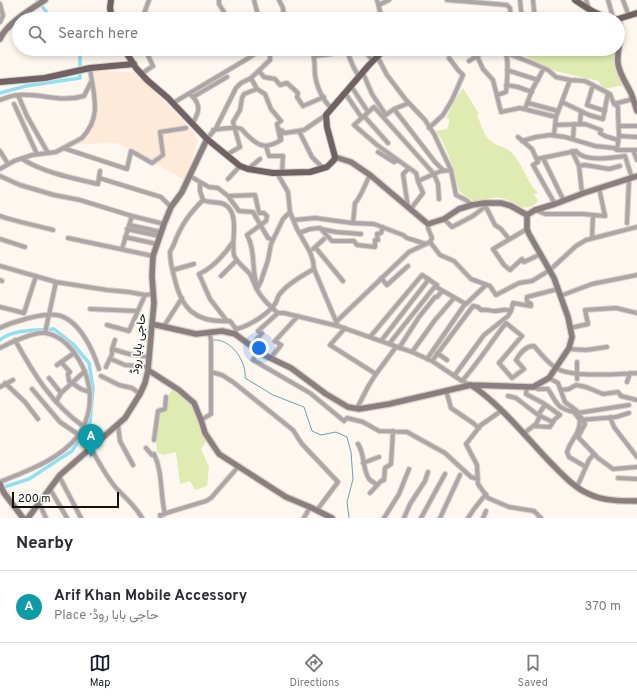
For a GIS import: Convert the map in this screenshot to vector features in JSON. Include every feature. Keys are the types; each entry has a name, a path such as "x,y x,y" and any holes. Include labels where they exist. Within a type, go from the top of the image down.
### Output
{"main road":[{"path":"111,0 111,12"},
{"path":"575,0 594,12"},
{"path":"625,17 637,13"},
{"path":"129,56 141,74 173,103 207,140 240,166 248,169 280,173 310,172 327,167 334,160 335,157 327,127 326,115 375,58"},
{"path":"0,82 45,78 87,68 134,64"}],"street":[{"path":"27,12 45,0"},
{"path":"145,12 149,0"},
{"path":"219,0 219,4 224,12"},
{"path":"254,0 257,12"},
{"path":"279,0 283,12"},
{"path":"377,0 381,12"},
{"path":"379,5 389,0"},
{"path":"447,0 489,2 507,5 510,8 510,12"},
{"path":"520,0 521,12"},
{"path":"532,0 534,12"},
{"path":"586,0 590,10"},
{"path":"608,0 612,12"},
{"path":"623,0 629,16"},
{"path":"0,4 3,16 0,22"},
{"path":"0,39 12,24"},
{"path":"141,74 153,66 148,56"},
{"path":"173,103 252,56"},
{"path":"207,140 216,128 236,88 259,71 270,60 270,56"},
{"path":"315,56 315,76 328,106 332,108"},
{"path":"349,56 353,66 361,75 384,116"},
{"path":"373,56 429,128 451,170 456,195 472,205"},
{"path":"469,61 477,56 483,69 493,80 501,112 512,108 520,108 556,117"},
{"path":"497,95 506,92 507,70 506,56"},
{"path":"516,56 544,68 556,77 585,82 610,94 614,104 618,107 619,138 617,150"},
{"path":"618,56 618,62 622,76 637,111"},
{"path":"429,128 443,115 452,100 463,75 449,58"},
{"path":"0,169 22,158 37,154 56,152 82,138 96,113 92,82 87,68"},
{"path":"525,109 544,68"},
{"path":"507,70 538,80"},
{"path":"259,71 264,77 275,79 280,85 288,84 292,87 298,93 297,97 303,106 324,97"},
{"path":"193,97 227,78"},
{"path":"251,78 257,89 265,94 271,109 281,122 277,124 281,140"},
{"path":"554,135 556,117 570,80"},
{"path":"0,100 18,95 57,99 77,98 84,96 92,82"},
{"path":"506,85 532,92"},
{"path":"593,85 587,104 605,111"},
{"path":"350,86 368,112"},
{"path":"226,155 240,147 233,122 240,110 242,98 244,94 257,89"},
{"path":"188,93 198,104 199,110 192,124"},
{"path":"345,93 363,117 388,142"},
{"path":"562,102 589,115 603,119 608,93"},
{"path":"18,95 27,116 48,154"},
{"path":"614,104 633,99"},
{"path":"384,116 394,109 409,103"},
{"path":"528,103 558,111"},
{"path":"14,104 37,154"},
{"path":"409,209 423,193 416,173 377,145 354,125 374,107 384,116 434,174 438,184 439,199"},
{"path":"394,109 444,171"},
{"path":"580,123 581,111"},
{"path":"281,140 281,130 285,133 304,130 326,115"},
{"path":"555,125 580,123 601,130 600,133 605,136 619,138 637,137"},
{"path":"573,139 574,124"},
{"path":"619,126 637,126"},
{"path":"213,130 234,127 241,129 258,145 266,146 281,140"},
{"path":"63,148 127,169 131,151 152,163 163,155 160,132 186,128"},
{"path":"298,131 312,157 323,168"},
{"path":"522,141 536,137 554,135 595,146 614,148 617,150 635,150 637,160"},
{"path":"518,137 532,149 538,162 533,165 555,204"},
{"name":"حاجی بابا روڈ","path":"29,517 59,476 125,418 140,394 145,382 148,368 154,294 152,276 153,256 171,207 182,192 207,140"},
{"path":"266,146 269,156 283,156 280,173 288,192 290,212 299,233 310,252 314,262 314,269 337,324"},
{"path":"0,151 8,164"},
{"path":"537,159 572,151 576,151 578,154 584,156 610,159 625,156 633,177 627,223"},
{"path":"572,151 579,166 582,193"},
{"path":"378,152 394,162 398,160"},
{"path":"335,157 351,162 428,224 432,238 430,242 412,249 381,278 337,324"},
{"path":"22,158 39,168 71,178 98,184 100,171"},
{"path":"543,158 564,201"},
{"path":"248,169 260,159"},
{"path":"579,166 585,165 609,169 620,166"},
{"path":"228,179 240,166"},
{"path":"409,168 403,174 409,209"},
{"path":"418,181 434,174 451,170"},
{"path":"0,176 54,195 80,200 164,224"},
{"path":"190,176 209,187 218,188 228,196 239,211 253,212 268,238 273,240"},
{"path":"353,223 355,203 359,200 361,192 370,176"},
{"path":"527,214 582,193 633,177"},
{"path":"99,178 161,197 171,207"},
{"path":"200,182 202,200"},
{"path":"535,210 545,214 583,214 604,216 599,188"},
{"path":"228,196 255,195 259,213 264,213 267,216 266,221 247,235 252,249 257,289"},
{"path":"202,200 208,203 224,203 230,208 234,223 234,256 250,274 257,289 268,306 278,313 337,324 430,360 462,381 480,390 562,474 577,487 589,494 602,498 637,501"},
{"path":"202,200 186,218 179,230 170,252 177,289 192,312 203,319 228,321"},
{"path":"428,224 444,219 459,209 472,205 501,203 527,214"},
{"path":"444,219 452,227 473,216 485,204"},
{"path":"485,204 495,225 501,229 509,239"},
{"path":"257,289 268,260 271,244 283,219 290,212"},
{"path":"527,214 527,229 550,270 558,289 572,337 569,349 548,378 530,387 526,394 560,415 550,427 534,426"},
{"path":"0,216 53,230"},
{"path":"122,249 132,216"},
{"path":"592,238 593,216"},
{"path":"294,220 315,218 374,224 407,238 426,244"},
{"path":"128,227 160,234"},
{"path":"320,228 332,241 354,241 357,245 375,247 375,240 378,240 377,234 381,233 383,227"},
{"path":"430,242 440,255 454,261 471,279 490,286 496,295 519,283 532,281 550,270 576,246 592,238 637,227"},
{"path":"299,233 310,229 320,228 336,232 361,234"},
{"path":"527,229 493,249 504,265 510,270 522,259 524,262 541,254"},
{"path":"125,237 157,244"},
{"path":"68,238 153,256"},
{"path":"0,239 25,247"},
{"path":"310,252 324,239"},
{"path":"233,242 226,252 212,266 199,274 210,298 228,321 230,321 235,332 250,346 291,368 326,394 348,407 357,408 389,404 471,385 548,389 554,402 566,410 574,412 585,424 578,437 594,454 613,469 637,467"},
{"path":"315,247 343,281"},
{"path":"221,276 237,260"},
{"path":"173,270 194,264"},
{"path":"0,266 56,282 100,290 129,292 145,295 154,294"},
{"path":"381,278 387,285 408,266"},
{"path":"152,324 196,334 209,332 235,332 246,327 271,308 276,302 278,296 300,277 314,269"},
{"path":"370,337 422,275 436,284 436,287 464,304"},
{"path":"560,296 592,284 637,275"},
{"path":"0,307 24,313 36,276"},
{"path":"381,341 429,279"},
{"path":"45,333 56,282"},
{"path":"389,344 436,284"},
{"path":"430,360 464,304 469,303 486,285"},
{"path":"454,376 484,335 503,321 511,312 513,302 531,306 531,304 527,301 527,297 558,289"},
{"path":"357,408 376,374 397,348 426,307 442,291"},
{"path":"107,325 129,331 145,295"},
{"path":"164,326 182,298"},
{"path":"412,352 454,298"},
{"path":"430,360 440,352 465,314 473,306 481,310 487,309 494,311 504,308 511,312"},
{"path":"570,328 588,324 585,310 616,308 637,313"},
{"path":"90,309 137,311"},
{"path":"250,346 262,333 258,331 278,313"},
{"path":"0,328 13,322 42,315 49,314 66,318 75,325 89,343 99,369"},
{"path":"271,358 281,345 275,341 298,316"},
{"path":"462,381 476,365 506,323 522,336 499,363 512,378 524,369 516,360 522,351 529,346 534,346 556,368 569,373 637,373"},
{"path":"345,328 330,345 376,374"},
{"path":"202,420 211,414 211,340 209,332"},
{"path":"0,348 15,340 35,334 45,333 56,337 67,343 81,362 85,371 89,392 90,407 79,434 70,445 41,465 0,483 4,492 23,518"},
{"path":"15,340 40,383 69,416 83,426"},
{"path":"106,367 111,359 115,340"},
{"path":"569,349 586,350 607,347"},
{"path":"112,349 149,357"},
{"path":"258,351 253,360 310,394 344,421 347,418 363,422 379,431 407,432 437,448 452,459 471,477 478,479"},
{"path":"57,365 74,353"},
{"path":"437,353 447,360"},
{"path":"111,359 125,366 148,368 179,390 194,403 202,420 205,433 219,454 286,497 332,518"},
{"path":"62,362 70,372 68,374 69,381 81,389 89,392"},
{"path":"577,362 577,379"},
{"path":"56,402 61,393 85,371"},
{"path":"210,372 222,375 233,382 293,430 302,444 338,482 317,510"},
{"path":"626,382 630,373"},
{"path":"101,376 136,390 140,394"},
{"path":"49,378 61,393"},
{"path":"548,378 558,383 565,402 578,413 581,420 576,436 572,440 567,452 569,457 586,467"},
{"path":"0,387 12,380"},
{"path":"5,383 25,402 38,419"},
{"path":"561,390 569,389 576,385 586,387 603,394 618,392 621,396 637,400"},
{"path":"32,389 60,422 79,434"},
{"path":"446,390 451,408 473,422 479,428"},
{"path":"508,396 516,398 539,416 553,422"},
{"path":"154,440 158,411 165,409 166,397"},
{"path":"523,434 534,426 545,405"},
{"path":"578,413 629,405"},
{"path":"501,411 481,425 466,444 477,465 478,484 488,498 509,507 534,511 540,518"},
{"path":"581,420 610,417 629,413"},
{"path":"610,417 614,427 637,457"},
{"path":"118,425 120,441 133,465"},
{"path":"370,493 381,481 384,480 385,468 391,464 393,431"},
{"path":"358,444 362,450 363,463 370,479 377,485"},
{"path":"91,448 97,460 117,488 132,503 142,518"},
{"path":"146,448 156,460 165,514"},
{"path":"577,487 589,460 594,454"},
{"path":"363,463 379,457"},
{"path":"161,518 160,515 206,501 211,498 238,467"},
{"path":"384,518 399,494 409,468"},
{"path":"404,518 410,504 425,481 428,472"},
{"path":"421,518 445,474"},
{"path":"440,518 460,475"},
{"path":"59,476 81,518"},
{"path":"618,478 637,479"},
{"path":"50,488 67,518"},
{"path":"468,518 486,494"},
{"path":"39,503 46,518"},
{"path":"304,518 310,507"},
{"path":"482,518 486,511"}],"shaded area":[{"path":"94,71 134,72 194,132 198,141 185,180 118,143 76,144 92,131 99,107"}],"green space":[{"path":"526,56 617,56 616,62 624,85 603,89 599,81 555,71"},
{"path":"463,88 479,114 477,115 489,140 511,152 538,193 534,194 538,201 533,205 524,207 501,198 488,199 476,203 459,191 444,144 436,131 447,129 449,118 446,119"},
{"path":"172,390 192,405 200,427 207,440 201,449 209,467 207,486 195,490 190,481 180,484 176,452 164,455 157,452 156,441 160,412 167,411 167,398"}],"waterway":[{"path":"37,0 46,12"},
{"path":"0,93 26,86 80,78 80,56"},
{"path":"0,340 5,336 18,332 54,329 73,344 89,363 93,388 90,423 72,451 29,479 1,488"},
{"path":"213,340 220,340 232,347 243,365 245,378 273,395 304,407 312,431 321,435 336,432 347,437 351,452 353,479 347,502 349,518"}],"place":[{"name":"Arif Khan Mobile Accessory","path":"91,457"}]}
